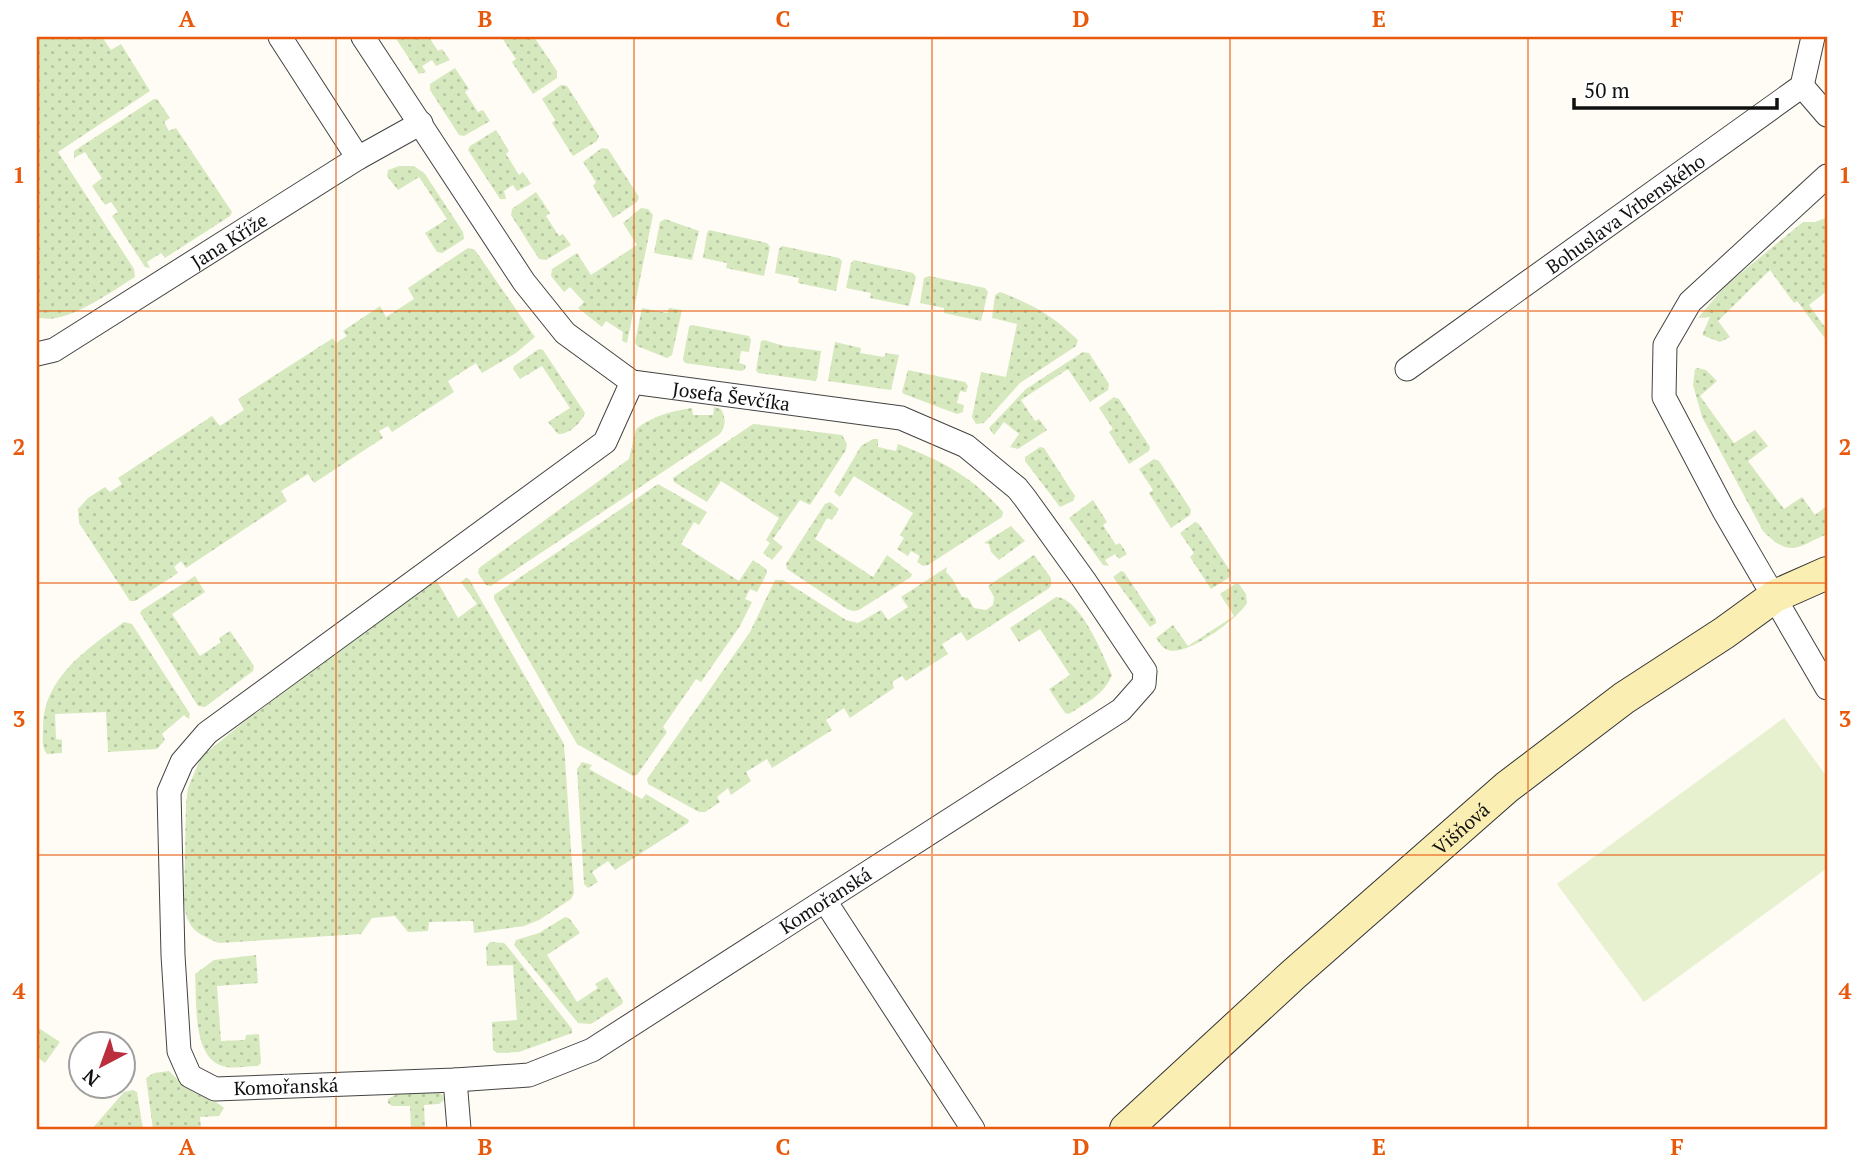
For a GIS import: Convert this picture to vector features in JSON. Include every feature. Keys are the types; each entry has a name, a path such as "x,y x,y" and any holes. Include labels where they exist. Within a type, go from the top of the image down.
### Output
{"street":[{"path":"279,37 358,158"},
{"name":"Josefa Ševčíka","path":"363,37 523,282 565,333 632,382 901,418 966,446 1017,488 1025,498 1145,671 1144,684"},
{"path":"1813,37 1802,86 1827,115"},
{"name":"Bohuslava Vrbenského","path":"1407,369 1802,86"},
{"name":"Jana Kříže","path":"37,354 54,350 358,158 421,122"},
{"path":"1827,176 1690,302 1665,345 1664,397 1724,512 1827,688"},
{"name":"Komořanská","path":"632,382 605,442 207,733 182,762 169,792 173,955 179,1051 190,1076 215,1089 455,1080 529,1075 592,1050 1121,710 1144,684"},
{"name":"Višňová","path":"1126,1129 1294,974 1507,787 1624,698 1775,596 1827,573"},
{"path":"825,901 973,1129"},
{"path":"455,1080 459,1129"}],"green space":[{"path":"102,37 111,50 121,44 150,91 58,152 134,269 135,277 88,306 48,319 37,317 37,38"},
{"path":"395,37 429,37 438,51 442,49 450,60 436,66 432,60 422,66 426,72 419,74"},
{"path":"503,37 534,37 557,71 557,78 533,94 512,62 516,59"},
{"path":"455,68 469,89 465,92 478,112 483,110 490,121 464,136 459,135 430,90 430,84"},
{"path":"561,85 567,86 599,136 597,141 573,156 552,123 555,120 542,99"},
{"path":"157,99 170,118 164,122 169,131 176,128 232,212 230,216 165,258 161,253 147,262 150,268 145,267 112,216 118,212 111,202 105,205 92,186 102,178 85,152 74,158 74,151"},
{"path":"496,130 519,175 523,172 531,184 517,191 513,185 504,191 506,199 500,199 468,150"},
{"path":"602,148 608,149 639,197 637,202 613,218 593,186 596,182 583,162"},
{"path":"399,166 414,166 425,174 463,232 464,239 442,253 437,252 425,233 447,219 419,177 398,190 387,176 388,170"},
{"path":"536,192 550,213 546,216 559,236 563,234 571,245 546,260 539,259 511,215 512,209"},
{"path":"641,208 648,209 653,215 627,343 622,341 623,332 606,321 602,327 578,308 584,302 570,287 564,292 551,276 552,269 577,253 591,275 637,245 623,223"},
{"path":"1827,217 1827,291 1809,305 1827,330 1827,341 1770,270 1718,321 1730,337 1720,342 1702,335 1710,317 1698,318 1725,286 1803,222 1816,222"},
{"path":"665,219 699,231 692,260 654,253 660,222"},
{"path":"709,230 767,243 770,247 764,276 726,268 727,263 703,258"},
{"path":"782,246 839,258 842,261 836,291 798,283 799,278 775,273 779,249"},
{"path":"468,248 475,250 535,337 516,353 482,373 476,363 448,381 454,392 392,432 388,426 379,431 383,438 314,483 308,474 281,491 287,501 186,568 181,561 174,567 178,573 135,601 130,601 79,523 78,509 88,498 105,487 110,492 122,484 118,478 212,416 220,426 244,410 238,399 333,338 336,343 347,336 343,331 380,306 386,317 414,299 408,288"},
{"path":"854,260 913,273 916,277 909,306 870,298 871,293 846,288"},
{"path":"929,276 985,288 988,292 981,321 944,313 944,308 920,303 924,278"},
{"path":"1000,292 1042,312 1078,340 1076,346 1020,383 984,423 976,424 972,417 981,372 1006,377 1017,324 992,318 995,295"},
{"path":"642,308 667,313 669,308 682,310 672,355 667,358 637,346 635,342"},
{"path":"692,325 749,336 749,352 741,351 739,363 746,365 745,369 742,371 685,363 683,359 689,327"},
{"path":"761,341 784,346 821,351 817,379 815,381 758,373 756,370"},
{"path":"835,342 861,348 860,353 884,357 886,353 899,355 891,390 828,381"},
{"path":"539,349 543,350 585,413 574,427 562,434 558,434 548,422 570,408 542,366 520,379 513,369"},
{"path":"1083,352 1089,353 1109,384 1108,390 1090,402 1068,369 1021,400 1035,421 1039,419 1047,430 1018,449 1010,447 1019,434 1004,422 994,435 989,428 1026,389"},
{"path":"1695,369 1706,370 1717,381 1700,396 1734,443 1755,430 1768,446 1748,461 1784,509 1802,497 1815,515 1827,506 1827,534 1801,546 1788,548 1763,531 1702,417 1693,385"},
{"path":"908,370 965,382 968,386 966,392 960,391 957,403 964,405 963,412 957,414 904,394 902,392"},
{"path":"1114,397 1119,399 1150,447 1149,451 1129,464 1109,432 1113,429 1099,408"},
{"path":"714,407 721,409 724,416 720,434 491,586 486,585 478,573 479,568 629,459 636,429 642,424 655,417 692,408 693,415 713,415"},
{"path":"753,424 842,435 847,444 846,450 810,505 800,500 773,539 783,547 772,560 763,553 770,543 766,540 779,518 721,481 707,502 674,482 673,478"},
{"path":"878,439 878,447 896,451 898,444 955,471 991,499 1003,512 1002,517 923,566 917,562 920,556 911,551 908,556 897,549 904,538 900,535 913,513 854,476 840,497 834,492 861,446"},
{"path":"1040,447 1044,448 1075,496 1073,501 1060,507 1025,461 1025,457"},
{"path":"1154,459 1159,461 1191,510 1190,515 1171,528 1149,493 1153,490 1139,469"},
{"path":"658,484 707,512 699,525 694,522 681,544 739,581 753,560 766,569 767,573 757,592 750,589 745,599 752,602 740,626 701,682 696,679 663,727 667,732 637,775 633,776 577,744 494,595"},
{"path":"1093,500 1107,522 1103,525 1116,545 1120,543 1127,554 1119,559 1115,554 1105,560 1109,566 1103,565 1069,518"},
{"path":"830,502 839,509 832,520 827,518 815,539 873,577 887,555 912,574 859,610 847,609 787,569 786,564 825,504"},
{"path":"1195,522 1231,572 1230,577 1211,589 1190,557 1194,553 1180,533"},
{"path":"1011,526 1025,541 999,560 991,552 989,544 984,543"},
{"path":"1034,555 1051,578 1051,586 1048,589 967,641 961,632 942,644 948,654 906,681 902,676 892,682 894,688 850,718 844,708 826,720 832,730 772,768 767,759 746,772 751,781 731,795 728,788 717,797 720,802 705,812 699,812 648,784 647,779 750,632 775,580 783,580 846,620 858,623 881,610 888,620 908,607 901,597 947,567 946,572 962,597 968,598 974,608 986,610 993,605 994,597 988,586"},
{"path":"1121,571 1156,620 1150,627 1113,577"},
{"path":"195,576 205,592 172,614 200,656 221,642 219,638 230,631 254,666 253,671 205,707 198,706 140,613"},
{"path":"466,578 564,744 574,893 571,899 539,920 524,926 474,933 473,921 429,922 428,931 408,932 395,916 372,918 361,934 219,943 198,932 187,917 184,900 186,804 188,788 201,757 429,581 437,581 458,618 477,604 461,582"},
{"path":"1239,584 1246,594 1247,603 1233,618 1211,635 1187,648 1176,651 1161,645 1156,638 1173,625 1188,646 1234,616 1220,594"},
{"path":"1056,597 1074,606 1082,616 1112,675 1099,693 1069,714 1065,713 1049,689 1070,675 1040,629 1019,642 1010,628"},
{"path":"124,622 132,624 190,714 189,719 184,715 162,734 165,740 157,749 108,752 106,712 55,714 56,739 62,740 62,753 47,754 43,742 43,728 50,694 82,654"},
{"path":"1784,718 1827,777 1827,868 1644,1002 1557,884"},
{"path":"582,762 592,765 589,769 642,799 646,794 689,820 615,870 608,861 592,872 598,882 588,888 584,884 577,769"},
{"path":"565,917 569,918 580,933 547,955 577,1002 598,988 595,984 607,977 623,1001 591,1024 578,1023 514,945 516,940 539,933"},
{"path":"490,942 504,943 507,946 572,1029 572,1033 519,1052 497,1053 493,1050 492,1022 517,1020 513,965 487,966 486,947"},
{"path":"256,955 258,983 217,986 221,1041 245,1040 246,1035 259,1034 261,1063 258,1066 234,1068 220,1065 211,1059 200,1038 195,974 214,960"},
{"path":"37,1027 60,1042 45,1063 37,1057"},
{"path":"169,1071 189,1089 224,1108 219,1116 200,1117 201,1129 153,1129 146,1078 154,1073"},
{"path":"137,1092 143,1129 92,1129 117,1100 136,1100"},
{"path":"438,1092 443,1095 444,1100 439,1104 424,1105 425,1129 411,1129 410,1106 392,1106 388,1103 388,1099 397,1094"}]}
